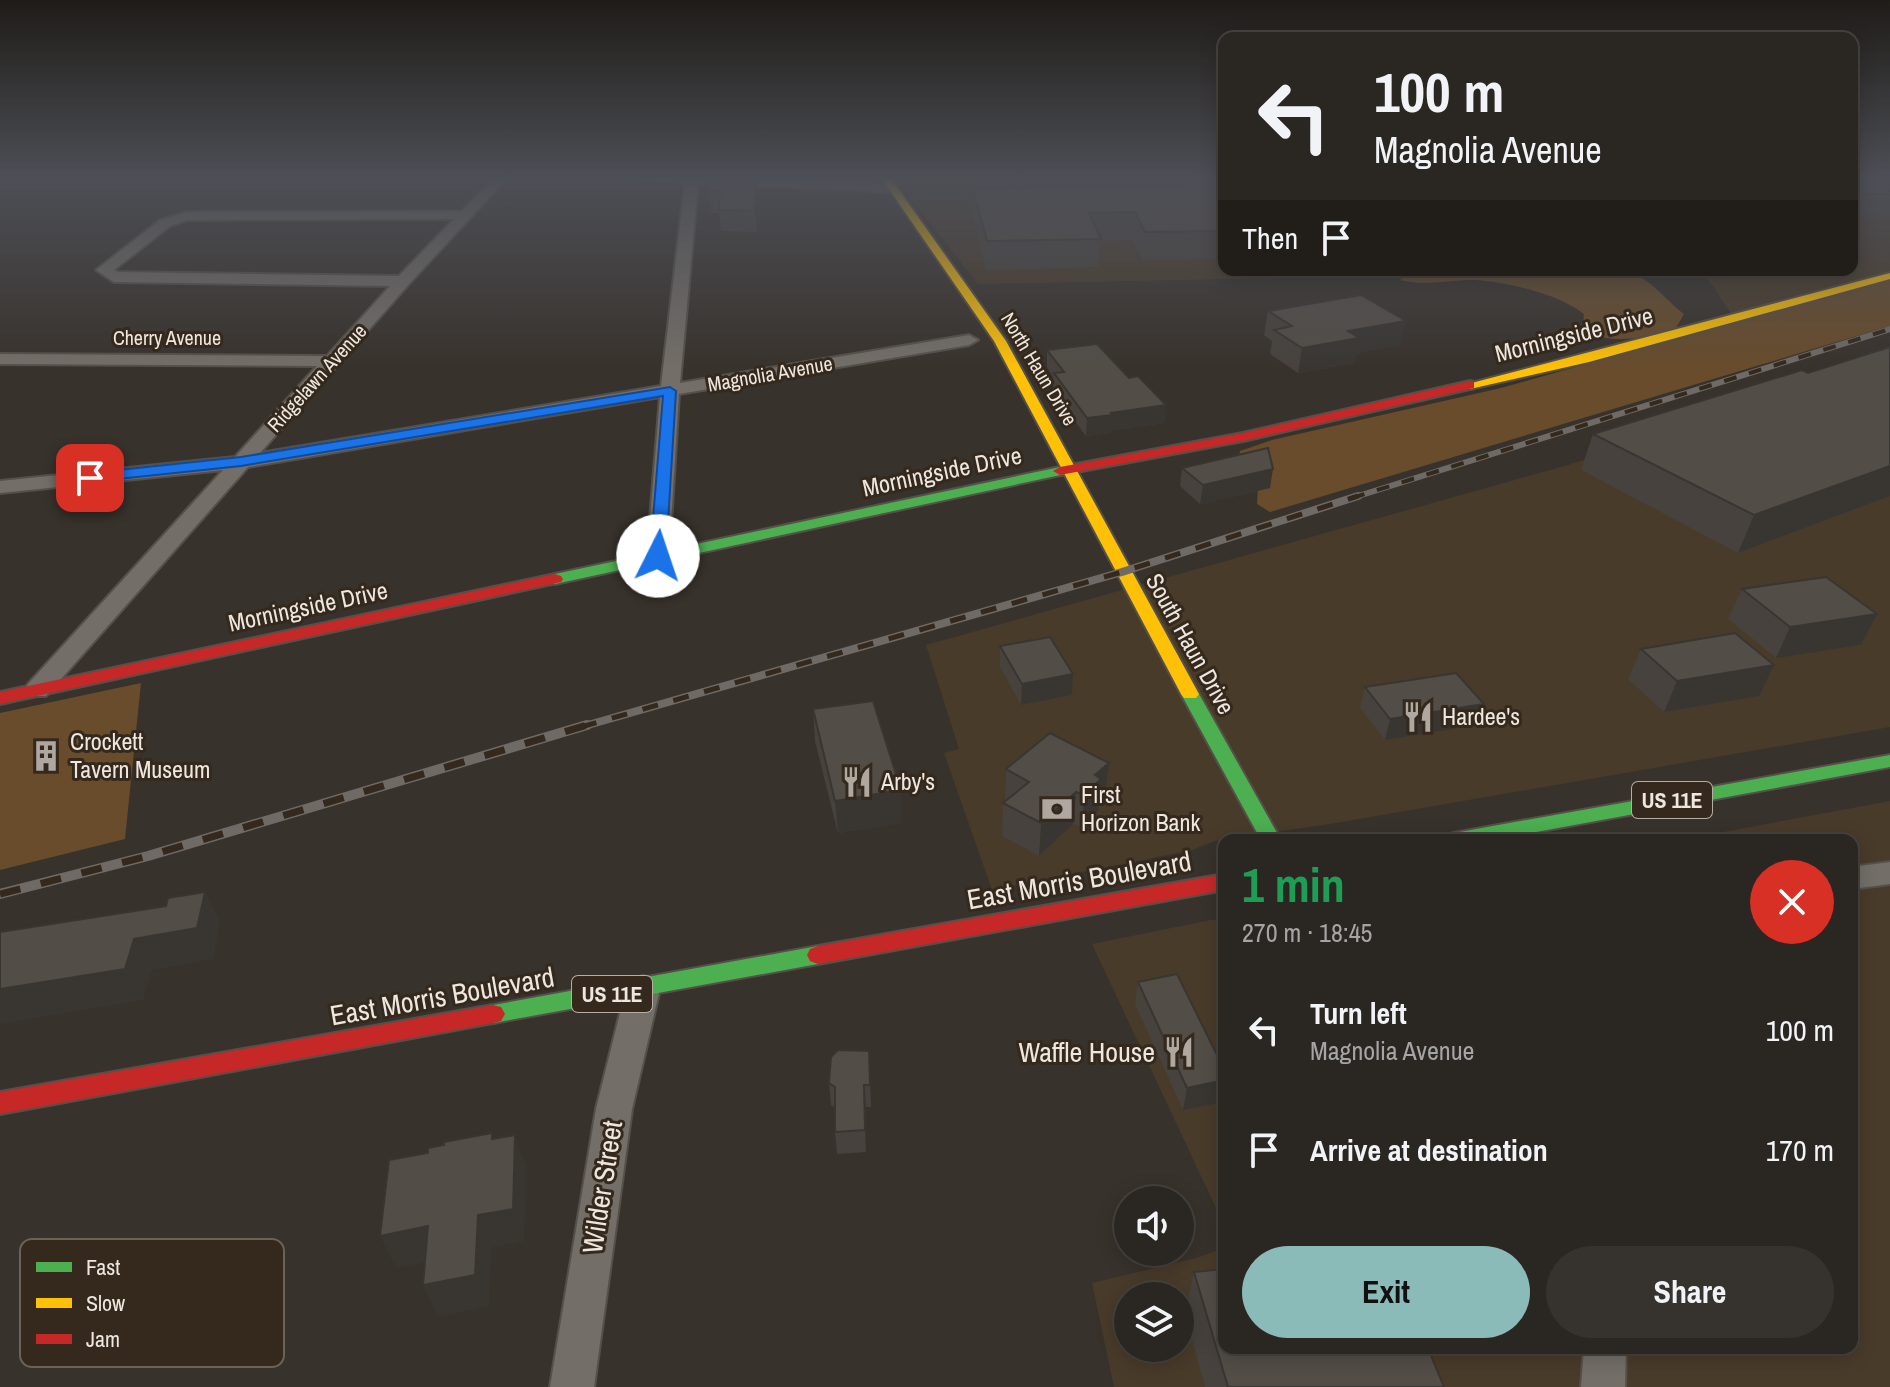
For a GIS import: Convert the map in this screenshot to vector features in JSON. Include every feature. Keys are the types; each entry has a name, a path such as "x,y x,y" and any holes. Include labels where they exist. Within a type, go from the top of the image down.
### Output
{"street":[{"path":"142,241 104,270 114,277 403,281"},
{"name":"Ridgelawn Avenue","path":"37,690 440,241"},
{"path":"658,556 670,391 686,241"},
{"name":"North Haun Drive","path":"929,241 1000,341 1071,469"},
{"name":"Morningside Drive","path":"0,698 1071,469 1243,437 1585,359 1890,276"},
{"name":"Magnolia Avenue","path":"0,487 241,462 969,340"},
{"name":"Cherry Avenue","path":"0,359 333,361"},
{"name":"South Haun Drive","path":"1071,469 1122,572 1268,834"},
{"name":"US 11E","path":"1487,834 1890,761"},
{"path":"1858,877 1890,873"},
{"name":"East Morris Boulevard","path":"0,1103 1218,883"},
{"name":"Wilder Street","path":"572,1387 614,1109 643,989"},
{"path":"1603,1387 1605,1354"}],"shaded area":[{"path":"944,241 1218,241 1218,276 1388,276 978,284"},
{"path":"1858,241 1890,241 1890,276 1734,318 1706,276 1858,276"},
{"path":"1405,276 1639,276 1684,314 1676,328 1643,337 1611,339 1588,333 1583,323 1584,314 1547,295 1476,280 1419,283 1400,280"},
{"path":"1890,279 1890,326 1270,512 1257,504 1258,487 1236,466 1240,451 1272,440 1501,388"},
{"path":"1890,361 1890,727 1336,823 1262,834 1218,834 1218,841 1192,850 992,890 944,753 959,749 926,645 1568,465"},
{"path":"141,683 125,839 0,870 0,713"},
{"path":"1890,801 1890,1387 1114,1387 1092,1283 1163,1266 1194,1266 1194,1258 1218,1250 1218,1354 1858,1354 1858,834 1712,834"},
{"path":"1218,920 1218,1212 1092,944"}],"building":[{"path":"1361,295 1406,321 1348,331 1359,338 1302,348 1274,330 1292,326 1268,311"},
{"path":"1097,344 1129,378 1138,376 1166,405 1087,418 1054,373 1064,372 1047,350"},
{"path":"1890,347 1890,466 1754,515 1593,434 1802,370 1808,373"},
{"path":"1268,448 1273,469 1203,485 1182,468"},
{"path":"1826,577 1877,614 1790,627 1742,589"},
{"path":"1735,633 1774,665 1677,681 1641,649"},
{"path":"1050,637 1073,674 1022,684 1000,646"},
{"path":"1456,673 1484,704 1390,719 1365,687"},
{"path":"873,701 901,790 835,801 813,709"},
{"path":"1050,733 1109,763 1095,775 1101,779 1084,795 1076,792 1041,823 1003,803 1029,782 1006,769"},
{"path":"205,892 197,928 134,939 125,969 0,989 0,932 166,906 168,898"},
{"path":"1177,974 1218,1057 1218,1081 1187,1088 1138,982"},
{"path":"838,1050 869,1051 870,1085 864,1085 865,1130 835,1132 835,1087 829,1083 831,1057"},
{"path":"492,1133 492,1139 515,1135 513,1209 478,1215 475,1275 423,1285 428,1226 380,1236 389,1160 428,1153 428,1148 444,1145 444,1142"},
{"path":"1218,1270 1218,1353 1194,1272"},
{"path":"1218,1354 1430,1354 1444,1387 1228,1387"}],"railway":[{"path":"1352,498 1890,329"},
{"path":"581,727 1122,572 1358,496"},
{"path":"0,894 148,856 587,725"}],"traffic: fast":[{"path":"555,579 1060,471"},
{"path":"1190,694 1268,834"},
{"path":"1487,834 1890,761"},
{"path":"493,1014 818,955"}],"traffic: slow":[{"path":"930,241 1000,341 1190,694"},
{"path":"1470,385 1585,359 1890,276"}],"traffic: jam":[{"path":"1060,471 1243,437 1470,385"},
{"path":"0,698 555,579"},
{"path":"818,955 1218,883"},
{"path":"0,1103 493,1014"}],"place":[{"name":"Hardee's","path":"1418,717"},
{"name":"Crockett Tavern Museum","path":"46,756"},
{"name":"Arby's","path":"857,782"},
{"name":"First Horizon Bank","path":"1057,809"},
{"name":"Waffle House","path":"1179,1052"}],"route":[{"path":"90,478 241,462 670,391 658,556"}]}
